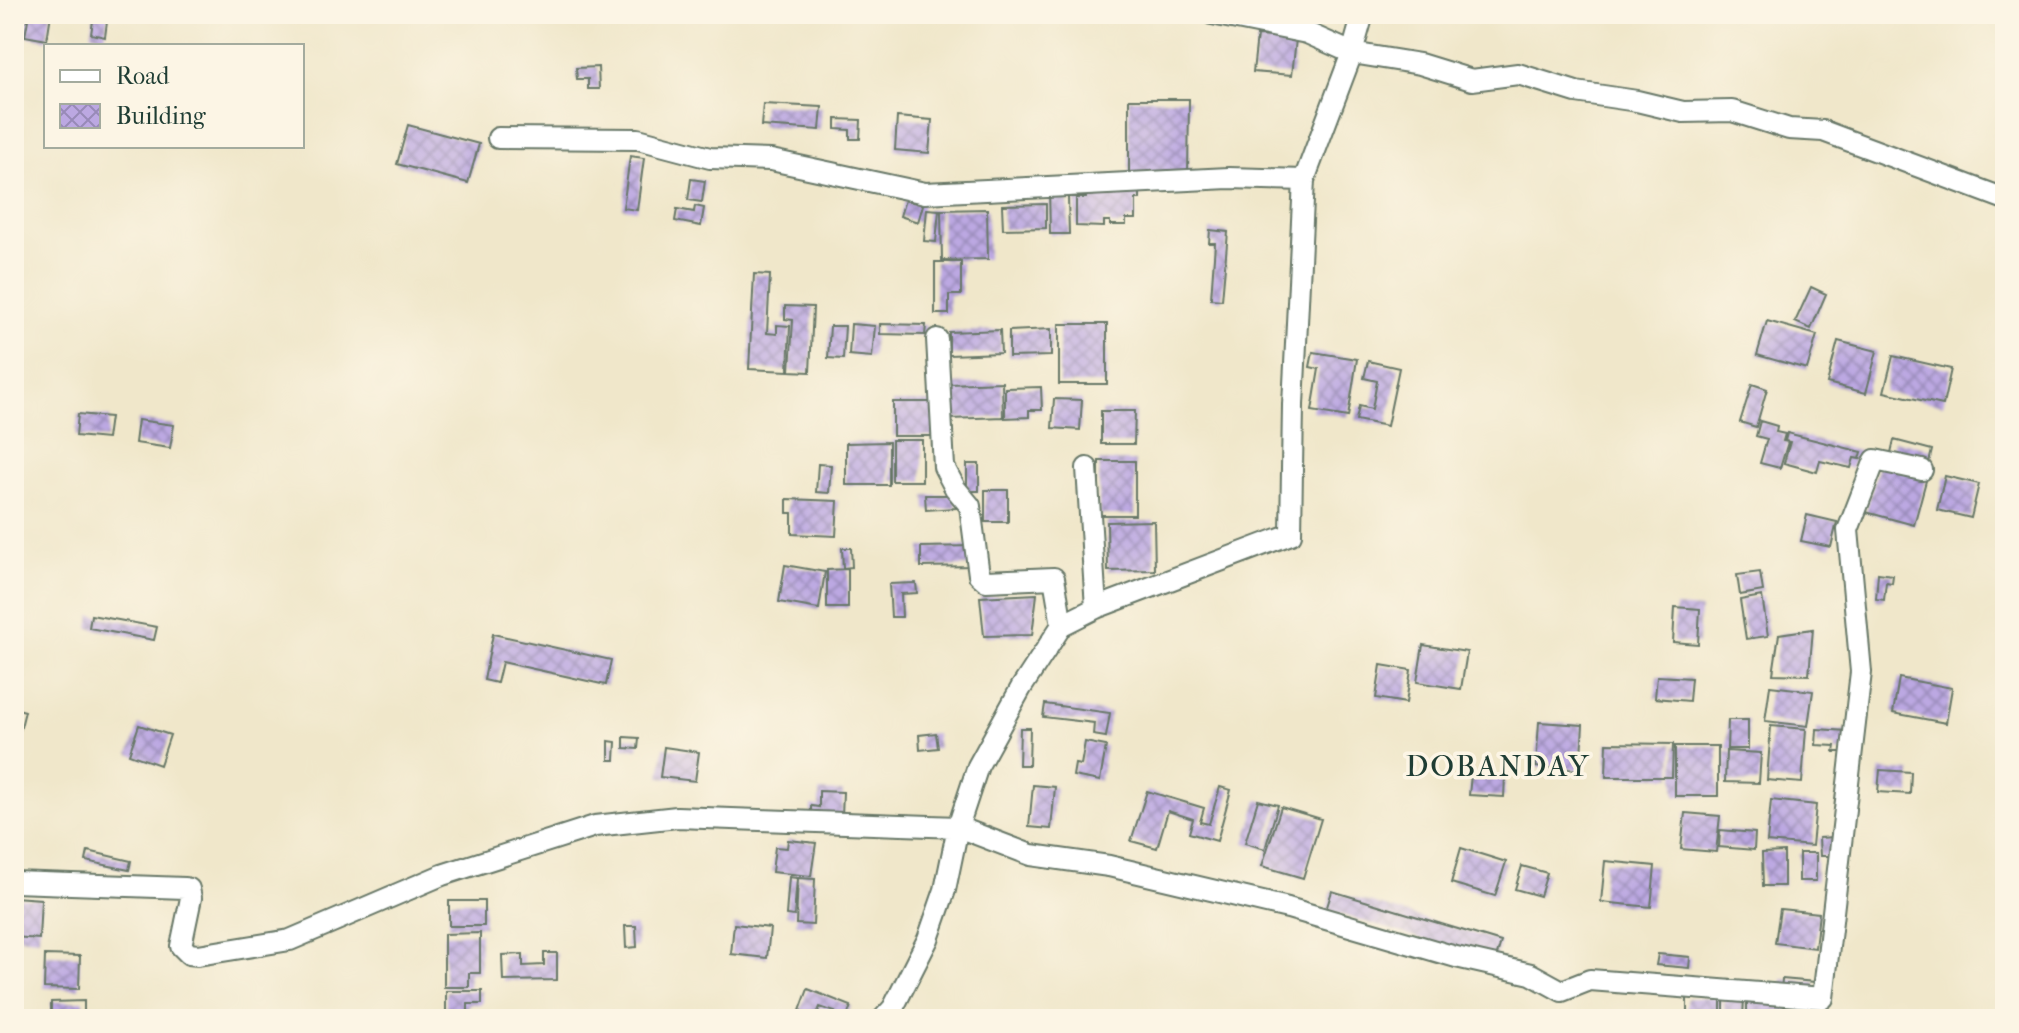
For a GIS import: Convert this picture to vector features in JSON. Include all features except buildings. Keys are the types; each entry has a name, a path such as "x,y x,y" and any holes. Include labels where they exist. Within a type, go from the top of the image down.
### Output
{"street":[{"path":"1212,14 1307,33 1352,53 1420,64 1472,80 1518,74 1576,92 1683,112 1732,111 1789,129 1823,131 2005,199"},
{"path":"883,1019 893,1008 928,939 945,890 958,827 978,766 1021,688 1062,625 1096,608 1291,534 1293,405 1304,180 1352,53 1363,14"},
{"path":"498,138 638,139 710,158 771,160 925,193 1229,178 1304,180"},
{"path":"937,339 944,467 955,488 970,506 979,575 986,581 1054,578 1062,625"},
{"path":"14,882 189,889 191,898 181,946 189,954 198,955 290,940 442,875 595,826 677,817 958,827 1031,855 1109,866 1288,908 1456,957 1531,974 1562,991 1590,980 1823,998 1861,672 1848,530 1875,460 1922,470"},
{"path":"1087,468 1096,608"}],"district":[{"name":"DOBANDAY","path":"1498,766"}]}
